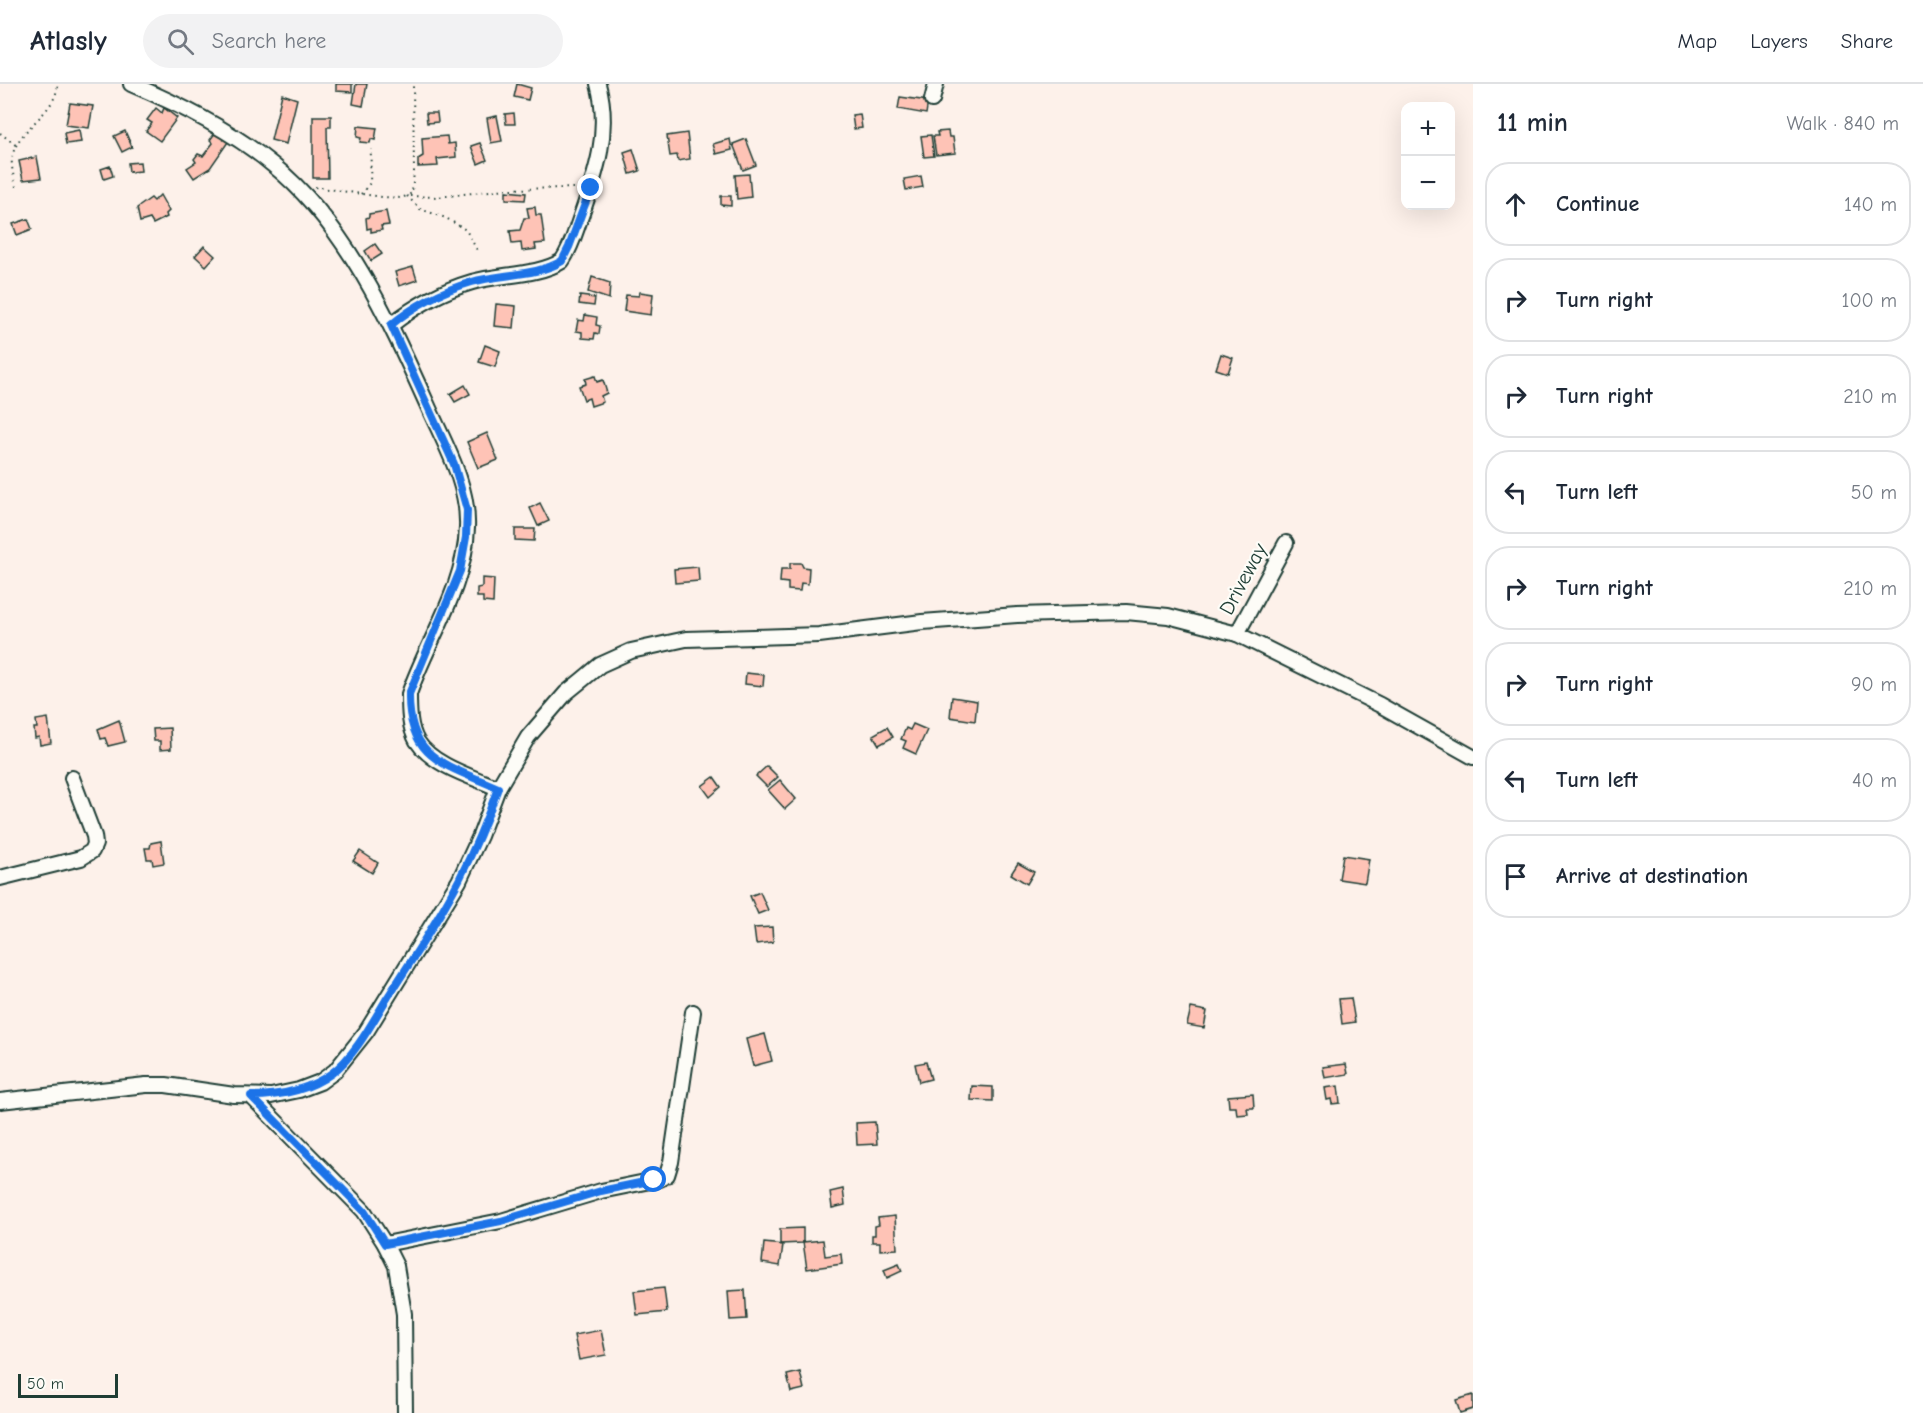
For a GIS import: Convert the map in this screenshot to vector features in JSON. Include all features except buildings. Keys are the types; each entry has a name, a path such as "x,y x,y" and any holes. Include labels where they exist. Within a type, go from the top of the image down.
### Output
{"street":[{"path":"131,84 216,124 273,165 295,184 355,261 391,325 454,464 467,510 466,537 460,571 409,694 412,726 417,741 428,752 442,762 498,788"},
{"path":"391,325 425,300 473,282 535,270 562,261 591,188 600,158 604,133 603,105 598,84"},
{"path":"932,100 936,84"},
{"name":"Driveway","path":"1237,634 1286,543"},
{"path":"0,1101 146,1085 271,1096 299,1090 320,1082 348,1057 366,1032 459,881 480,836 498,788 528,737 566,693 600,665 631,651 660,644 686,639 819,635 922,622 1079,612 1126,612 1168,616 1237,634 1380,705 1473,757"},
{"path":"0,878 71,861 90,854 95,844 94,836 72,778"},
{"path":"385,1244 501,1221 601,1191 660,1179 667,1175 671,1162 693,1012"},
{"path":"251,1096 364,1211 396,1266 403,1305 405,1413"}],"path":[{"path":"16,187 12,159 17,146 21,138 50,108 58,91 58,84"},
{"path":"295,184 402,198 412,193 414,172 413,84"},
{"path":"0,133 17,146"},
{"path":"361,194 370,183 371,149"},
{"path":"407,196 438,197 507,189 591,188"},
{"path":"407,196 420,209 446,218 466,230 477,250"}],"route":[{"path":"591,188 566,255 558,264 473,282 425,300 391,325 454,464 467,510 466,537 460,571 409,694 412,726 417,741 428,752 442,762 498,788 480,836 459,881 366,1032 348,1057 320,1082 299,1090 271,1096 251,1096 364,1211 385,1244 501,1221 601,1191 654,1180"}]}
